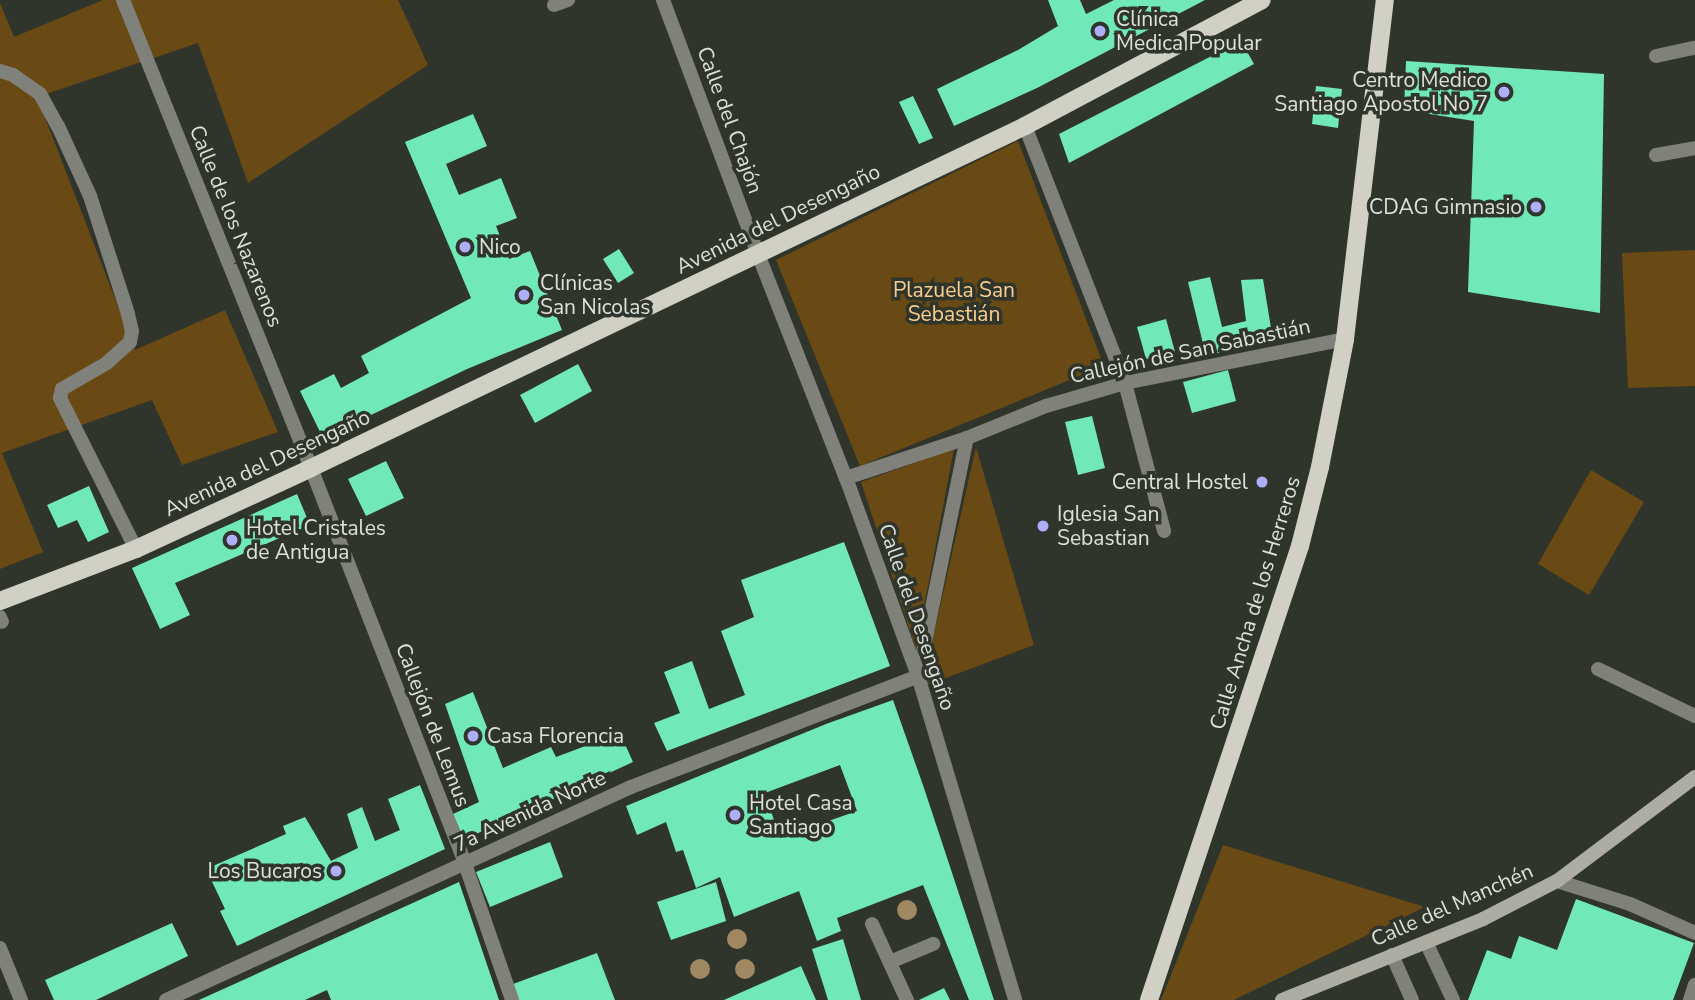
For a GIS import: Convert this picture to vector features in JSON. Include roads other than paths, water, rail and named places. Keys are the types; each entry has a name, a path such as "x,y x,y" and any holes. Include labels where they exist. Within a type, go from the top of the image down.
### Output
{"main road":[{"name":"Avenida del Desengaño","path":"0,601 136,549 311,468 1025,126 1262,0"},
{"name":"Calle Ancha de los Herreros","path":"1149,1000 1300,546 1345,339 1385,0"}],"street":[{"name":"Calle de los Nazarenos","path":"123,0 311,468"},
{"name":"Calle del Chajón","path":"663,0 758,254"},
{"path":"1656,56 1695,48"},
{"path":"0,71 13,75 40,94 58,126 90,196 128,314 132,331 130,342 107,363 62,389 60,398 136,549"},
{"path":"1025,126 1125,383 1164,531"},
{"path":"1656,155 1695,148"},
{"name":"Calle del Desengaño","path":"758,254 846,478 918,676 1015,1000"},
{"name":"Callejón de San Sabastián","path":"846,478 967,438 1046,406 1125,383 1345,339"},
{"path":"918,676 967,438"},
{"name":"Callejón de Lemus","path":"311,468 465,864 512,1000"},
{"path":"1598,669 1695,716"},
{"name":"7a Avenida Norte","path":"166,1000 631,787 918,676"},
{"name":"Calle del Manchén","path":"1282,1000 1483,919 1557,881 1695,778"},
{"path":"1557,881 1630,904 1695,933"},
{"path":"872,924 907,1000"},
{"path":"1426,942 1453,1000"},
{"path":"890,962 933,944"},
{"path":"0,948 21,1000"},
{"path":"1392,956 1412,1000"},
{"path":"1690,1000 1695,985"}],"place":[{"name":"Clínica Medica Popular","path":"1100,31"},
{"name":"Centro Medico Santiago Apostol No 7","path":"1504,92"},
{"name":"CDAG Gimnasio","path":"1536,207"},
{"name":"Nico","path":"465,247"},
{"name":"Clínicas San Nicolas","path":"524,295"},
{"name":"Central Hostel","path":"1262,482"},
{"name":"Iglesia San Sebastian","path":"1043,526"},
{"name":"Hotel Cristales de Antigua","path":"232,540"},
{"name":"Casa Florencia","path":"473,736"},
{"name":"Hotel Casa Santiago","path":"735,815"},
{"name":"Los Bucaros","path":"336,871"}],"park label":[{"name":"Plazuela San Sebastián","path":"954,302"}]}
